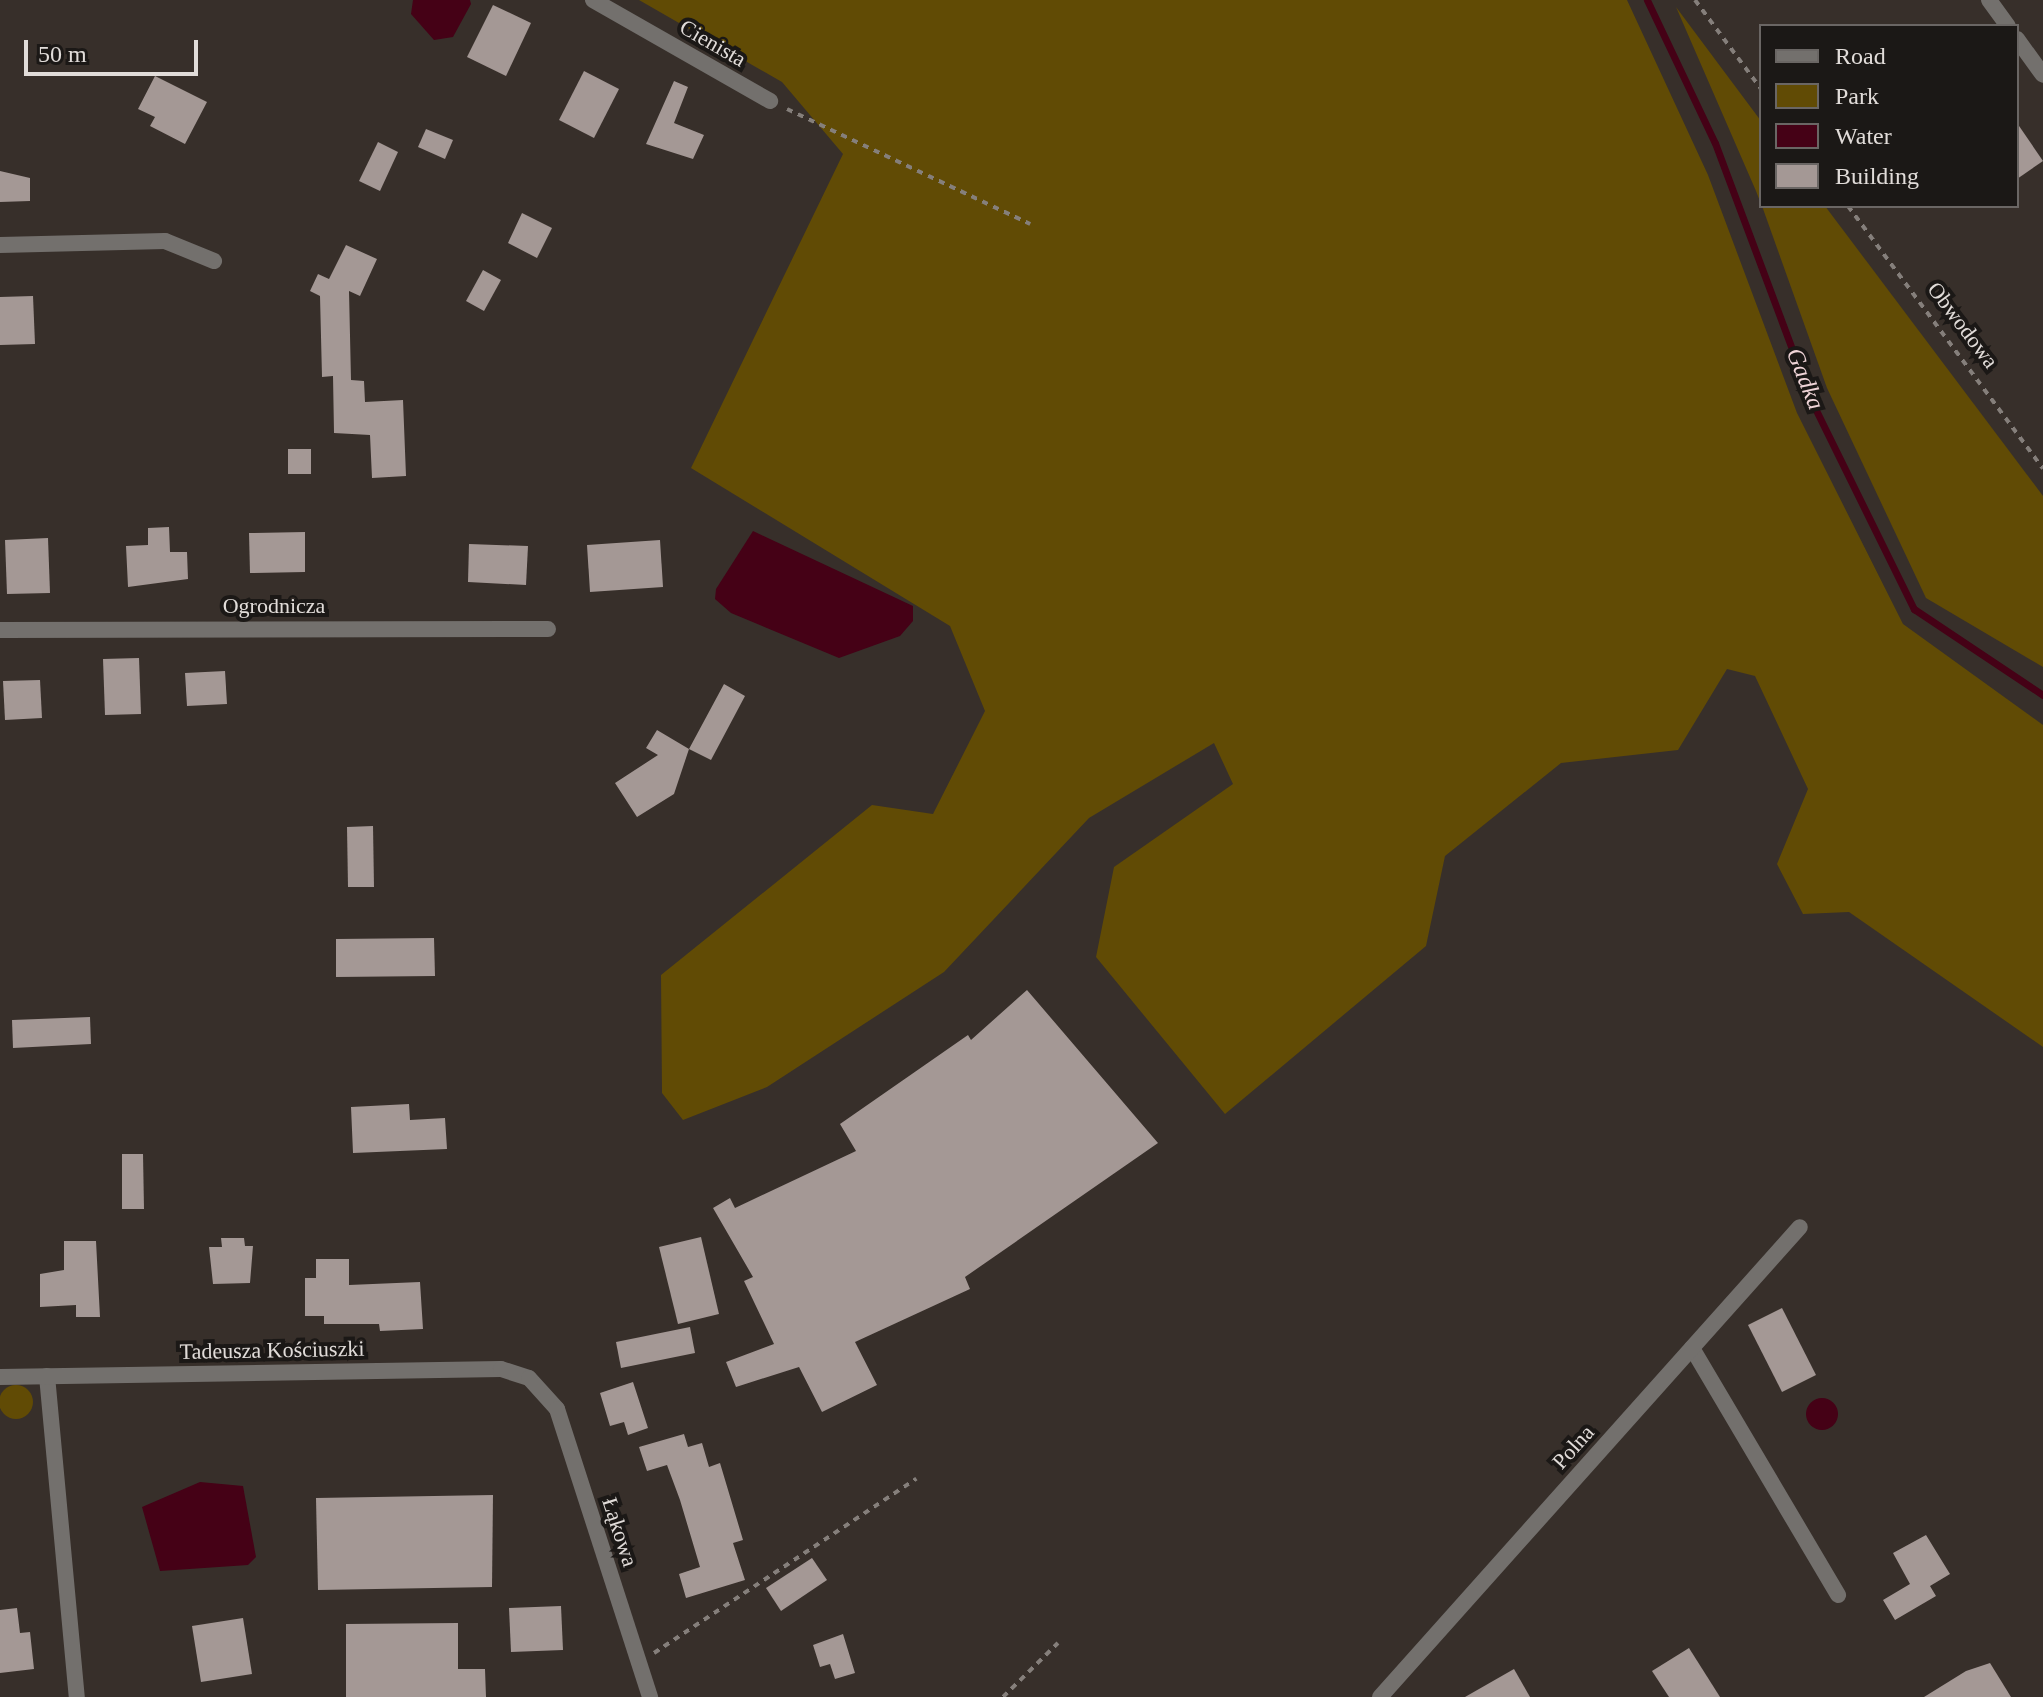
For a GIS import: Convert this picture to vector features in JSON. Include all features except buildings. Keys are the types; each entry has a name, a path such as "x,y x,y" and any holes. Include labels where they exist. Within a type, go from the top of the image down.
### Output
{"street":[{"name":"Cienista","path":"593,0 770,101"},
{"path":"1989,0 2007,24"},
{"path":"2019,42 2043,75"},
{"path":"0,245 165,241 214,261"},
{"name":"Ogrodnicza","path":"0,630 548,629"},
{"name":"Polna","path":"1380,1697 1800,1227"},
{"path":"1692,1348 1838,1595"},
{"name":"Tadeusza Kościuszki","path":"0,1377 501,1369 540,1386"},
{"path":"47,1376 77,1697"},
{"name":"Łąkowa","path":"540,1386 557,1409 650,1697"}],"path":[{"path":"1695,0 1759,86"},
{"path":"770,101 1030,224"},
{"name":"Obwodowa","path":"1849,208 2043,469"},
{"path":"639,1663 916,1479"},
{"path":"1003,1697 1058,1643"}],"green space":[{"path":"639,0 1627,0 1708,175 1797,413 1903,624 2043,725 2043,1047 1849,912 1803,914 1777,864 1808,789 1755,676 1727,669 1678,750 1561,763 1445,856 1426,946 1225,1114 1096,957 1114,867 1233,784 1214,743 1089,818 944,972 767,1087 683,1120 662,1093 661,975 872,805 933,814 985,711 950,626 691,468 843,154 782,82"},
{"path":"1676,7 1759,118 1759,199"},
{"path":"1763,208 1827,208 2043,496 2043,667 1926,598 1827,388"},
{"path":"16,1385 28,1390 33,1402 28,1414 16,1419 4,1414 -1,1402 4,1390"}],"water":[{"path":"413,0 470,0 471,4 453,37 434,40 411,14"},
{"path":"753,531 913,606 913,621 900,636 839,658 731,613 715,599 716,589"},
{"path":"1822,1398 1833,1403 1838,1414 1833,1425 1822,1430 1811,1425 1806,1414 1811,1403"},
{"path":"200,1482 243,1486 256,1557 248,1565 160,1571 142,1507"}],"waterway":[{"name":"Gadka","path":"1647,0 1715,143 1812,402 1914,609 2043,695"}]}
